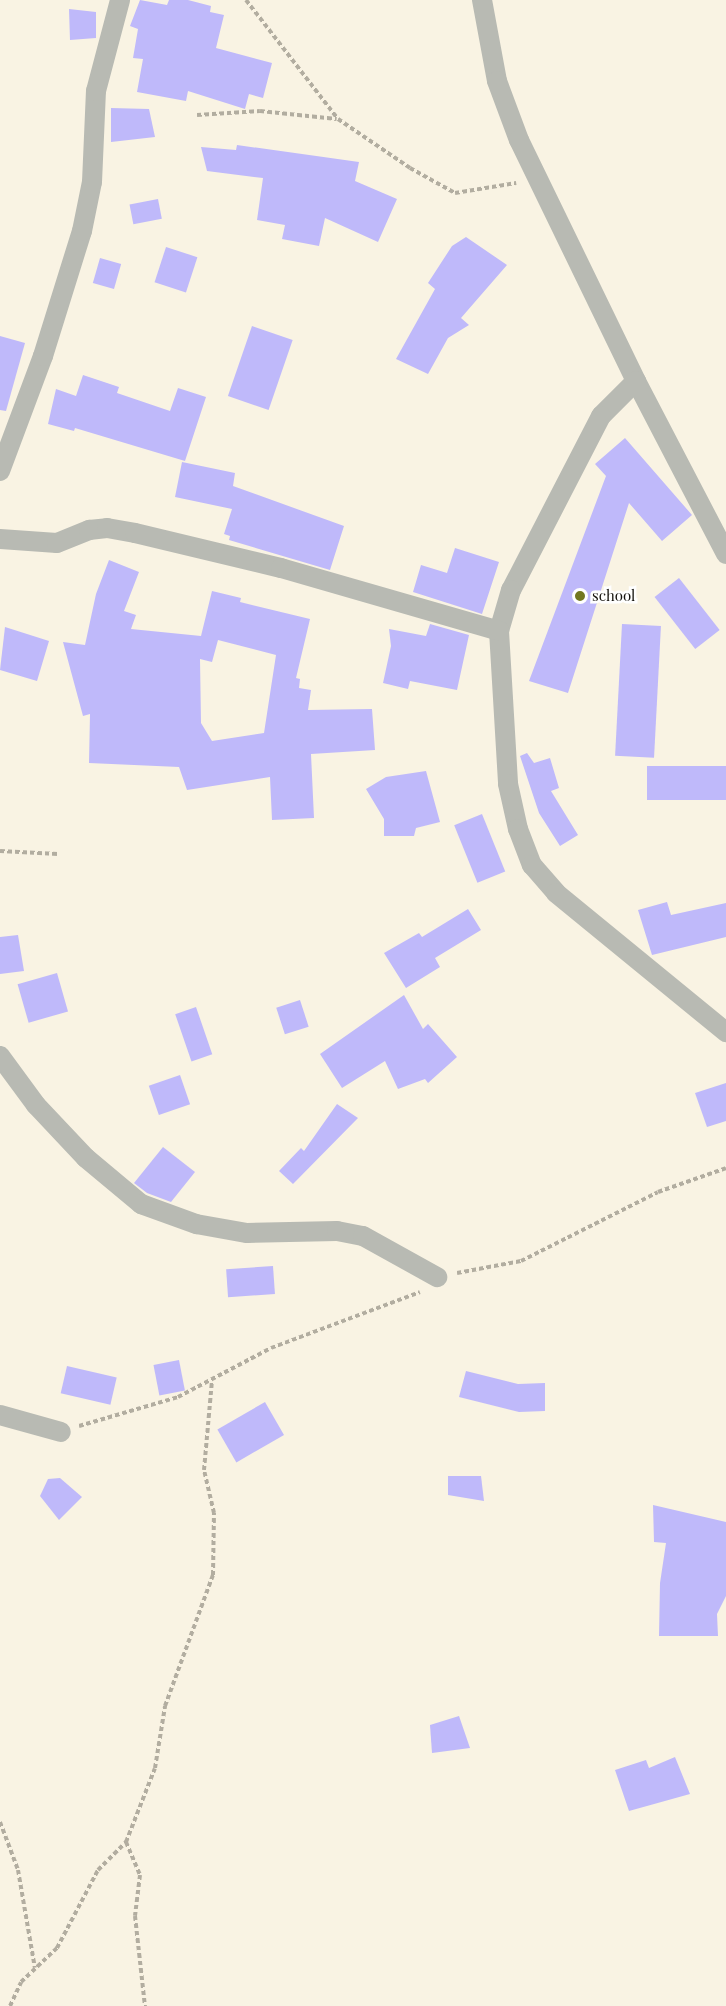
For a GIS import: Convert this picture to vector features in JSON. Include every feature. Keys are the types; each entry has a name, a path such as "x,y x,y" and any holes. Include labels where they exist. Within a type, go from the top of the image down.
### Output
{"street":[{"path":"0,471 43,356 82,231 92,182 96,91 120,0"},
{"path":"482,0 497,81 538,180 636,381 726,554"},
{"path":"636,381 601,416 511,590 499,632 508,784 518,829 532,865 556,894 726,1032"},
{"path":"0,539 57,543 89,530 125,532 281,568 499,632"},
{"path":"0,1056 36,1105 86,1158 141,1204 196,1224 247,1233 337,1231 363,1236 437,1277"},
{"path":"0,1415 61,1432"}],"path":[{"path":"246,0 338,119 410,168 455,193 538,180"},
{"path":"197,115 260,111 338,119"},
{"path":"0,851 58,854"},
{"path":"61,1432 178,1397 271,1348 418,1294 437,1277 521,1261 658,1192 726,1168"},
{"path":"10,2006 21,1982 57,1948 99,1870 126,1842 155,1768 165,1706 213,1575 214,1513 204,1470 212,1379"},
{"path":"0,1822 18,1870 35,1969"},
{"path":"126,1842 140,1875 135,1916 145,2006"}],"building":[{"path":"140,0 167,5 169,0 188,0 211,6 210,12 224,15 216,48 272,63 263,98 249,94 245,109 188,91 186,101 137,92 143,59 133,58 138,29 130,26"},
{"path":"69,9 96,12 96,38 70,40"},
{"path":"111,108 149,109 155,137 111,142"},
{"path":"237,145 359,162 355,181 397,199 378,242 325,218 319,246 282,239 285,225 257,220 263,178 207,171 201,147 236,150"},
{"path":"158,199 162,219 133,224 130,205"},
{"path":"466,237 507,265 461,318 469,325 448,338 428,374 396,359 435,289 428,283 452,246"},
{"path":"166,247 197,257 186,292 155,282"},
{"path":"100,258 121,264 114,289 93,283"},
{"path":"252,326 293,340 269,410 228,396"},
{"path":"0,336 25,343 6,411 0,410"},
{"path":"83,375 119,387 117,393 170,411 178,388 206,397 185,461 75,428 74,431 48,424 56,389 76,396"},
{"name":"school","path":"625,438 692,515 662,541 629,503 568,693 529,681 606,476 595,464"},
{"path":"182,462 235,473 233,486 344,526 330,570 229,540 230,536 224,534 232,509 175,497"},
{"path":"455,548 499,562 482,614 413,592 421,565 447,573"},
{"path":"109,560 139,572 124,611 136,615 131,629 201,636 212,591 241,598 240,602 310,619 296,678 300,679 299,688 311,690 308,710 372,709 375,750 311,754 314,818 272,820 270,777 187,790 179,767 89,763 90,714 83,716 63,642 85,645 96,594","holes":["218,640 276,655 264,733 212,741 201,723 200,659 212,662"]},
{"path":"679,578 720,630 695,649 655,597"},
{"path":"430,624 469,635 457,690 410,681 408,689 383,683 391,646 389,629 426,636"},
{"path":"622,624 661,626 654,758 615,756"},
{"path":"5,627 49,641 37,681 0,670"},
{"path":"527,753 534,763 550,758 559,788 551,791 578,835 560,846 539,813 520,756"},
{"path":"647,766 726,766 726,800 647,800"},
{"path":"426,771 440,822 416,828 414,836 384,836 384,819 366,789 386,777"},
{"path":"482,814 505,871 477,883 454,825"},
{"path":"667,902 671,915 726,903 726,937 652,955 638,910"},
{"path":"468,909 481,930 435,958 440,967 406,988 384,953 419,933 422,937"},
{"path":"18,935 24,971 0,974 0,937"},
{"path":"57,973 68,1011 29,1023 18,984"},
{"path":"404,995 423,1029 428,1024 457,1057 428,1083 425,1079 398,1089 385,1061 342,1088 320,1054"},
{"path":"300,1000 309,1027 285,1034 276,1008"},
{"path":"196,1007 212,1054 191,1061 175,1014"},
{"path":"180,1075 190,1104 159,1115 149,1086"},
{"path":"726,1083 726,1121 707,1127 695,1093"},
{"path":"337,1104 358,1118 293,1184 279,1171 301,1148 304,1151"},
{"path":"163,1147 195,1172 171,1202 147,1193 134,1183"},
{"path":"273,1266 275,1294 228,1297 226,1269"},
{"path":"179,1360 185,1390 159,1395 153,1365"},
{"path":"67,1366 117,1377 110,1405 61,1393"},
{"path":"466,1371 518,1384 545,1383 545,1411 519,1412 459,1397"},
{"path":"265,1402 284,1435 236,1462 217,1430"},
{"path":"448,1476 481,1476 484,1501 448,1495"},
{"path":"60,1478 82,1497 59,1520 40,1496 48,1479"},
{"path":"653,1505 726,1522 726,1596 717,1614 718,1636 659,1636 660,1583 666,1543 654,1542"},
{"path":"459,1716 470,1748 432,1753 430,1725"},
{"path":"675,1757 690,1794 629,1811 615,1770 646,1760 649,1768"}],"place":[{"name":"school","path":"580,596"}]}
